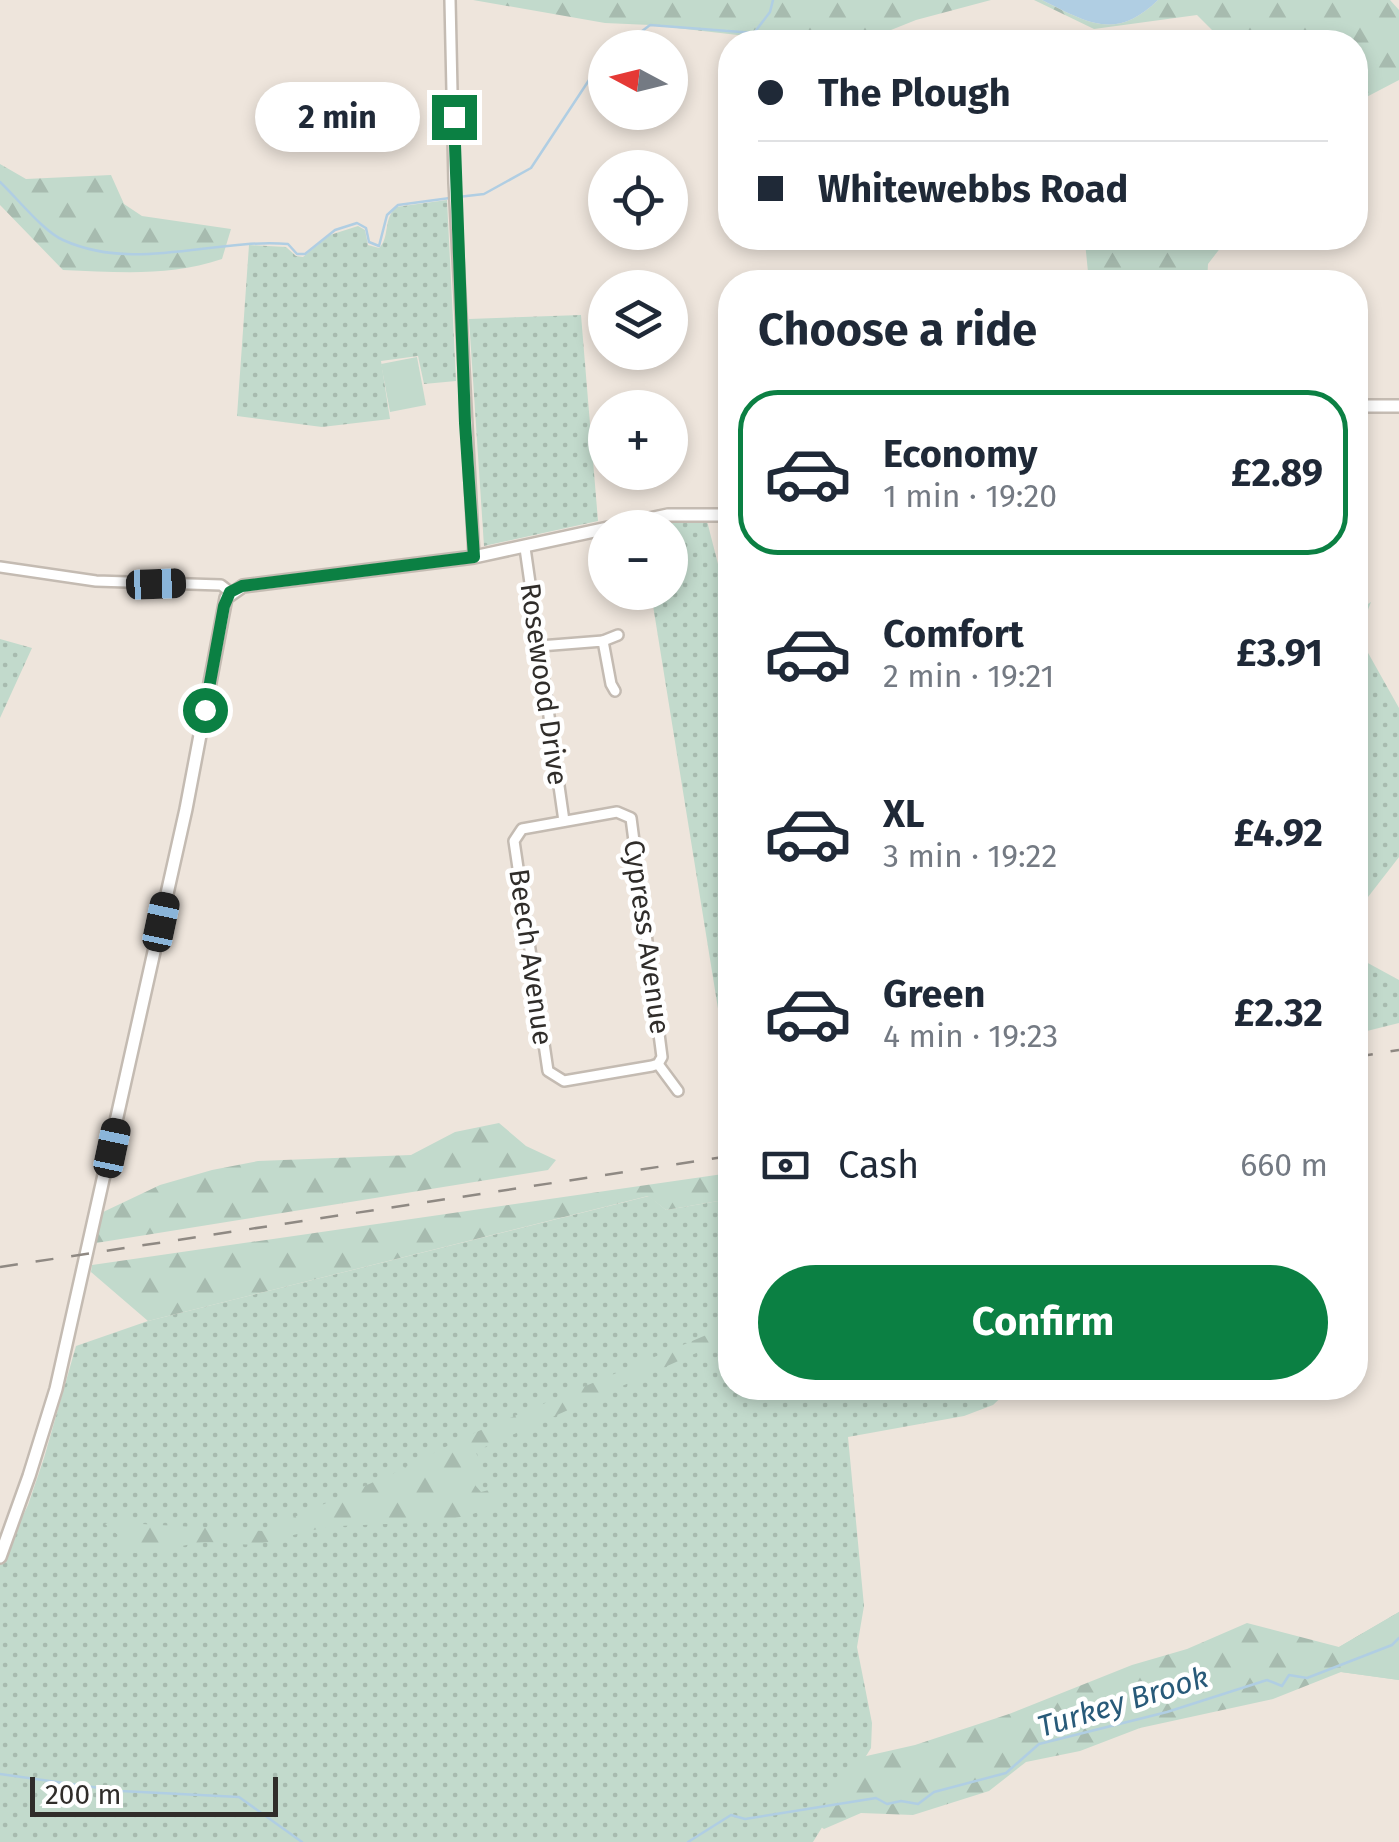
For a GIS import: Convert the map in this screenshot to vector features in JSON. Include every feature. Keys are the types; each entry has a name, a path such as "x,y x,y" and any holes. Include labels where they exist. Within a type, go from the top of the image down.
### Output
{"street":[{"path":"450,0 454,182 474,557"},
{"path":"1368,406 1399,406"},
{"path":"228,595 242,586 262,582 525,548 668,514 718,514"},
{"name":"Rosewood Drive","path":"525,548 564,821"},
{"path":"0,567 96,581 221,585 228,595 186,809 56,1389 0,1557"},
{"path":"540,646 603,641 618,635"},
{"path":"603,641 611,684 616,691"},
{"name":"Cypress Avenue","path":"564,821 624,812 631,818 662,1057 658,1064"},
{"name":"Beech Avenue","path":"564,821 522,828 514,841 548,1071 564,1080 658,1064"},
{"path":"658,1064 678,1091"}],"green space":[{"path":"473,0 991,0 891,30 718,33 605,23"},
{"path":"1034,0 1088,21 1115,24 1129,21 1158,0 1390,0 1399,10 1399,80 1368,96 1368,30 1212,30 1197,15 1094,29"},
{"path":"0,164 26,179 111,175 124,204 142,216 231,229 222,259 163,271 63,270 0,205"},
{"path":"447,200 456,381 424,384 418,356 381,361 390,419 322,427 237,416 249,245 286,247 303,257 330,235 358,226 365,230 368,245 379,248 396,207"},
{"path":"1086,250 1219,250 1208,270 1088,270"},
{"path":"581,315 588,400 588,490 595,490 597,510 588,510 588,523 484,546 469,319"},
{"path":"417,357 426,405 390,412 381,364"},
{"path":"707,521 718,564 718,1009 654,610 688,610 688,522"},
{"path":"0,639 32,648 0,718"},
{"path":"1368,653 1399,708 1399,857 1368,897"},
{"path":"1368,963 1399,980 1399,1023 1368,1031"},
{"path":"499,1123 526,1146 556,1160 548,1170 96,1243 101,1213 160,1185 258,1161 411,1155 455,1132"},
{"path":"718,1175 718,1201 666,1210 648,1196 148,1321 91,1272 92,1265"},
{"path":"649,1196 666,1210 718,1201 718,1400 998,1400 964,1416 848,1437 864,1606 857,1647 872,1723 871,1748 813,1842 0,1842 0,1564 28,1505 76,1346 148,1321"},
{"path":"718,1330 718,1343 476,1451 481,1473 475,1485 481,1492 501,1487 511,1490 511,1496 471,1514 424,1522 322,1528 257,1544 196,1543 145,1553 115,1546 118,1535 105,1524 123,1520 263,1531 467,1436"},
{"path":"1399,1612 1399,1680 1341,1672 1273,1699 1140,1728 1080,1751 1026,1762 989,1791 913,1815 861,1813 821,1827 827,1795 862,1757 915,1745 1009,1714 1247,1623 1339,1647"},
{"path":"1399,1612 1399,1680 1341,1672 1339,1647"}],"water":[{"path":"1042,0 1158,0 1129,21 1102,24"}],"waterway":[{"path":"756,30 770,12 773,0"},
{"path":"643,30 650,25 718,30"},
{"path":"458,197 484,194 531,168 588,82"},
{"path":"0,182 56,236 118,254 260,243 288,244 297,254 305,254 335,230 357,223 366,228 369,242 379,246 387,215 398,205 450,198"},
{"name":"Turkey Brook","path":"688,1842 731,1815 745,1819 876,1798 887,1804 918,1804 934,1792 1006,1773 1039,1744 1167,1712 1267,1680 1282,1686 1289,1675 1307,1678 1392,1645 1399,1638"},
{"name":"Turkey Brook","path":"0,1774 121,1791 239,1797 302,1842"}],"railway":[{"path":"1368,1055 1399,1050"},
{"path":"0,1267 718,1158"}],"route":[{"path":"205,710 230,592 262,582 474,557 454,117"}]}
